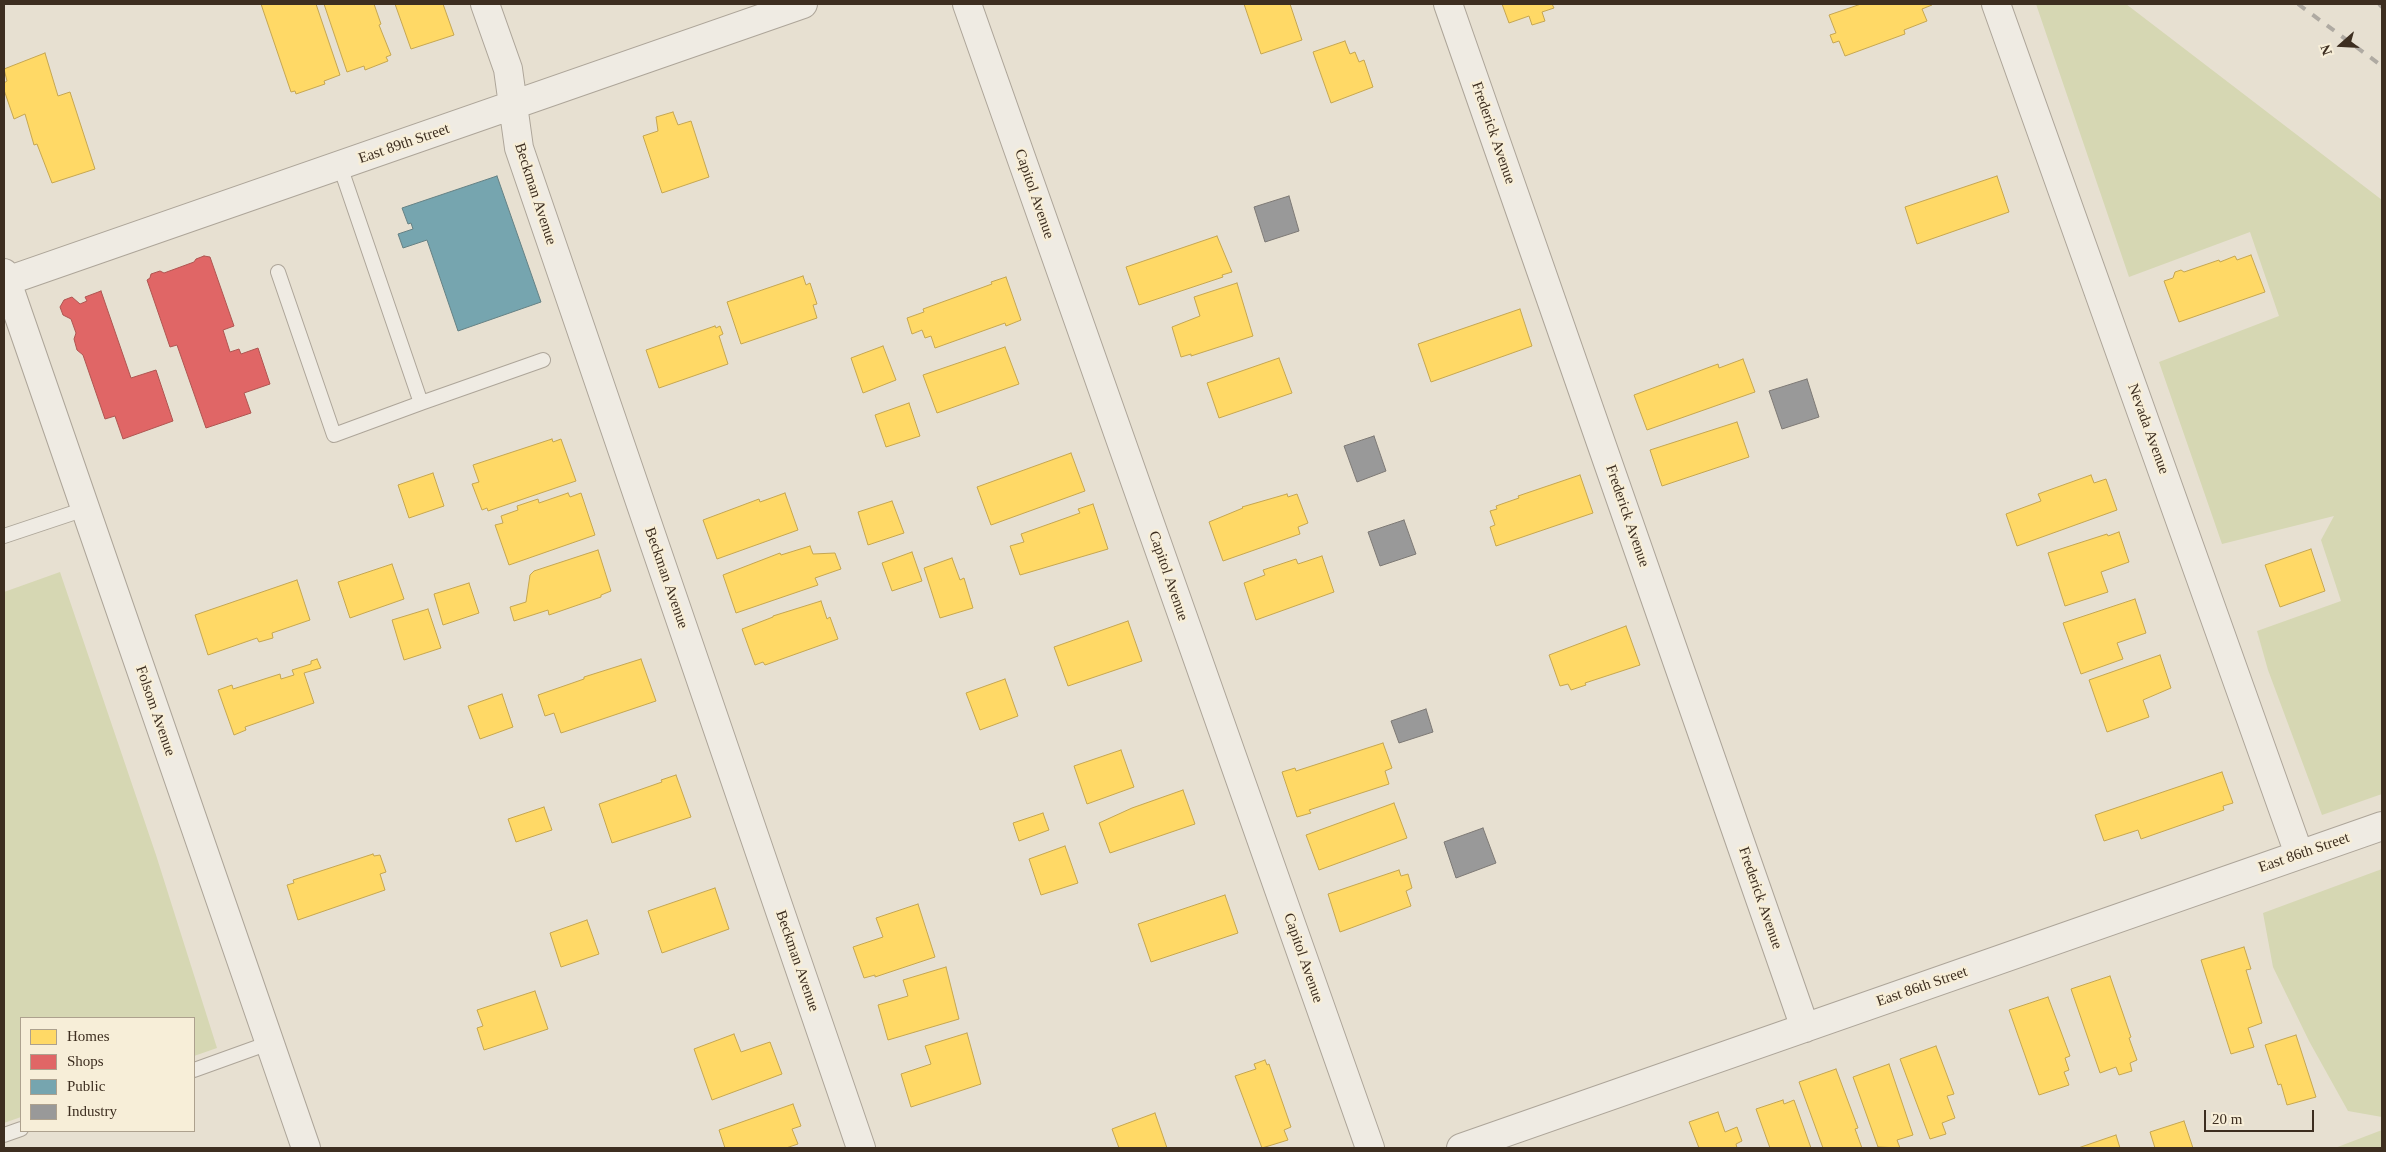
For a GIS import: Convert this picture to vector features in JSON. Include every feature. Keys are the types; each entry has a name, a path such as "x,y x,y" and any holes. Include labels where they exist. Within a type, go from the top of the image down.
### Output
{"street":[{"name":"Beckman Avenue","path":"485,4 508,69 518,148 861,1148"},
{"name":"East 89th Street","path":"5,278 512,107 802,4"},
{"name":"Capitol Avenue","path":"967,4 1370,1148"},
{"name":"Frederick Avenue","path":"1448,4 1805,1028"},
{"name":"Nevada Avenue","path":"1996,4 2300,854"},
{"name":"Folsom Avenue","path":"5,278 306,1148"},
{"name":"East 86th Street","path":"1461,1148 2382,826"}],"lane":[{"path":"340,166 421,403"},
{"path":"278,272 334,435 543,360"},
{"path":"4,536 85,509"},
{"path":"195,1070 270,1043"},
{"path":"4,1136 20,1129"}],"green space":[{"path":"2036,4 2126,4 2382,200 2382,794 2322,815 2268,670 2257,631 2341,601 2321,540 2334,516 2222,544 2159,362 2279,316 2250,232 2129,277"},
{"path":"60,572 156,855 217,1048 195,1056 195,1017 20,1017 20,1117 4,1123 4,592"},
{"path":"2382,869 2382,1117 2348,1111 2309,1041 2273,967 2263,913"},
{"path":"2382,1130 2382,1148 2335,1148"}],"building: Homes":[{"path":"261,4 316,4 340,75 324,81 325,84 296,94 295,91 291,92"},
{"path":"324,4 374,4 381,24 379,25 391,55 386,57 388,61 365,70 364,66 347,72"},
{"path":"395,4 443,4 454,35 411,49"},
{"path":"1244,4 1290,4 1302,40 1261,54"},
{"path":"1502,4 1552,4 1554,8 1542,12 1545,21 1532,25 1529,16 1509,23"},
{"path":"1861,4 1932,5 1922,9 1927,21 1904,30 1905,34 1845,56 1839,41 1833,43 1830,35 1836,33 1829,15"},
{"path":"1345,41 1350,54 1355,52 1359,62 1364,60 1373,87 1331,103 1313,52"},
{"path":"45,53 58,96 70,92 95,169 52,183 37,144 34,145 25,114 14,119 4,90 4,83 7,81 4,69"},
{"path":"673,112 678,125 691,121 709,177 662,193 643,136 658,131 656,117"},
{"path":"1997,176 2009,212 1917,244 1905,207"},
{"path":"1217,236 1232,272 1222,275 1223,277 1139,305 1126,267"},
{"path":"2251,255 2265,292 2179,322 2164,281 2173,278 2175,272 2181,270 2184,272 2219,260 2220,262 2235,256 2237,260"},
{"path":"803,276 806,285 810,283 817,304 813,305 817,318 741,344 727,302"},
{"path":"1006,277 1021,320 1006,326 1005,323 935,348 931,336 925,338 922,330 912,334 907,318 924,312 923,309"},
{"path":"1237,283 1253,336 1191,356 1191,354 1181,357 1172,327 1200,316 1194,297"},
{"path":"1520,309 1532,346 1431,382 1418,344"},
{"path":"715,326 716,328 720,326 723,334 719,336 728,364 659,388 646,350"},
{"path":"883,346 896,380 863,393 851,358"},
{"path":"1005,347 1019,384 937,413 923,375"},
{"path":"1279,358 1292,393 1219,418 1207,383"},
{"path":"1743,359 1755,392 1647,430 1634,395 1718,364 1719,368"},
{"path":"909,403 920,436 886,447 875,415"},
{"path":"1737,422 1749,457 1662,486 1650,450"},
{"path":"552,439 553,442 561,439 576,481 488,511 487,508 482,510 472,484 479,482 473,465"},
{"path":"1071,453 1085,491 991,525 977,487"},
{"path":"433,473 444,506 409,518 398,485"},
{"path":"1580,475 1593,513 1496,546 1490,527 1495,525 1490,511 1497,509 1496,506 1519,498 1518,496"},
{"path":"2091,475 2094,483 2106,479 2117,510 2017,546 2006,514 2041,501 2038,494"},
{"path":"568,493 570,497 581,493 595,535 509,565 495,525 503,523 501,516 518,510 517,506 538,499 539,503"},
{"path":"785,493 798,530 717,559 703,520 759,499 760,502"},
{"path":"1287,494 1288,497 1297,494 1308,523 1298,527 1300,534 1223,561 1209,522 1242,507"},
{"path":"892,501 904,533 868,545 858,512"},
{"path":"1093,504 1108,549 1020,575 1010,546 1024,542 1021,534 1080,513 1078,509"},
{"path":"2119,532 2129,562 2101,572 2108,592 2065,606 2048,553"},
{"path":"810,546 813,554 835,553 841,569 815,578 818,585 736,613 723,575 780,553 781,555"},
{"path":"2311,549 2325,591 2280,607 2265,565"},
{"path":"598,550 611,591 601,595 601,597 549,615 548,610 514,621 510,607 526,602 530,575 534,571"},
{"path":"912,552 922,581 892,591 882,563"},
{"path":"1322,556 1334,592 1256,620 1244,583 1265,575 1263,570 1296,559 1298,564"},
{"path":"952,558 960,580 964,578 973,608 940,618 924,568"},
{"path":"392,564 404,599 350,618 338,582"},
{"path":"297,580 310,620 272,633 273,638 259,642 257,638 208,655 195,615"},
{"path":"469,583 479,613 443,625 434,594"},
{"path":"2135,599 2146,633 2117,643 2123,659 2081,674 2063,623"},
{"path":"821,601 827,619 830,617 838,639 765,665 763,662 755,665 742,629 773,616"},
{"path":"428,609 441,648 404,660 392,620"},
{"path":"1128,621 1142,661 1068,686 1054,647"},
{"path":"1626,626 1640,665 1585,683 1586,685 1571,690 1568,684 1560,686 1549,655"},
{"path":"2160,655 2171,688 2143,700 2149,717 2107,732 2089,680"},
{"path":"317,659 321,668 304,673 314,703 245,727 246,730 234,735 218,690 232,685 233,689 280,674 281,679 294,675 292,670 311,664 311,661"},
{"path":"641,659 656,701 561,733 554,713 545,716 538,695 584,679 584,677"},
{"path":"1005,679 1018,716 980,730 966,693"},
{"path":"502,694 513,727 480,739 468,706"},
{"path":"1383,743 1392,768 1385,771 1389,784 1309,810 1311,813 1297,817 1282,772 1295,768 1296,771"},
{"path":"1121,750 1134,787 1087,804 1074,766"},
{"path":"2222,772 2233,803 2223,806 2224,810 2141,839 2138,830 2104,841 2095,815"},
{"path":"676,775 691,817 612,843 599,804 662,782 661,780"},
{"path":"1183,790 1195,824 1110,853 1099,823 1132,808"},
{"path":"1394,803 1407,838 1319,870 1306,835"},
{"path":"544,807 552,830 516,842 508,819"},
{"path":"1043,813 1049,830 1019,841 1013,823"},
{"path":"1065,846 1078,883 1041,895 1029,859"},
{"path":"373,854 374,856 380,855 386,872 380,874 385,890 298,920 287,885 294,883 293,880"},
{"path":"1399,870 1401,876 1408,874 1412,888 1406,891 1411,906 1340,932 1328,894"},
{"path":"715,888 729,929 662,953 648,911"},
{"path":"1225,895 1238,933 1151,962 1138,924"},
{"path":"918,904 935,957 875,977 875,975 864,978 853,947 883,937 876,918"},
{"path":"587,920 599,954 561,967 550,933"},
{"path":"2244,947 2251,969 2246,970 2262,1023 2248,1028 2254,1047 2231,1054 2201,960"},
{"path":"946,967 959,1019 888,1040 878,1005 908,996 903,980"},
{"path":"2110,976 2137,1060 2130,1063 2132,1071 2119,1075 2116,1067 2100,1073 2071,989"},
{"path":"535,991 548,1029 484,1050 477,1028 483,1026 477,1010"},
{"path":"2048,997 2070,1056 2065,1058 2069,1070 2064,1072 2069,1085 2039,1095 2009,1010"},
{"path":"967,1033 981,1084 911,1107 901,1074 931,1064 925,1046"},
{"path":"734,1034 741,1052 770,1042 782,1074 712,1100 694,1049"},
{"path":"2296,1035 2316,1097 2287,1105 2281,1084 2278,1085 2265,1045"},
{"path":"1936,1046 1954,1094 1947,1096 1955,1118 1942,1123 1946,1134 1930,1139 1900,1059"},
{"path":"1265,1060 1267,1065 1269,1064 1291,1127 1284,1130 1288,1140 1262,1148 1235,1076 1256,1069 1254,1064"},
{"path":"1889,1064 1913,1135 1897,1140 1900,1148 1878,1147 1853,1077"},
{"path":"1836,1069 1858,1128 1855,1129 1862,1148 1823,1148 1799,1082"},
{"path":"1783,1100 1784,1104 1794,1100 1811,1148 1770,1148 1756,1109"},
{"path":"793,1104 801,1126 792,1129 798,1144 786,1148 725,1148 719,1130"},
{"path":"1718,1112 1725,1132 1737,1127 1742,1141 1736,1144 1737,1148 1699,1148 1689,1122"},
{"path":"1155,1113 1167,1148 1119,1148 1112,1129"},
{"path":"2184,1121 2193,1148 2155,1148 2150,1132"},
{"path":"2116,1135 2120,1148 2078,1148"}],"building: Shops":[{"path":"204,256 210,257 234,326 223,330 230,352 239,349 241,354 258,348 270,384 244,393 251,413 206,428 177,345 170,347 147,280 151,274 160,271 164,273 194,262 196,259"},
{"path":"101,291 131,378 156,370 173,421 123,439 115,416 105,419 83,355 77,350 74,339 76,333 71,319 63,315 60,307 64,300 72,297 80,304 87,301 85,297"}],"building: Public":[{"path":"497,176 541,302 458,331 427,240 403,248 398,234 413,229 411,223 408,224 402,208"}],"building: Industry":[{"path":"1289,196 1299,231 1265,242 1254,207"},
{"path":"1807,379 1819,417 1782,429 1769,391"},
{"path":"1374,436 1386,471 1357,482 1344,446"},
{"path":"1404,520 1416,554 1380,566 1368,532"},
{"path":"1426,709 1433,732 1399,743 1391,721"},
{"path":"1483,828 1496,863 1456,878 1444,842"}],"railway":[{"path":"2298,4 2382,66"},
{"path":"2379,4 2382,7"}]}
